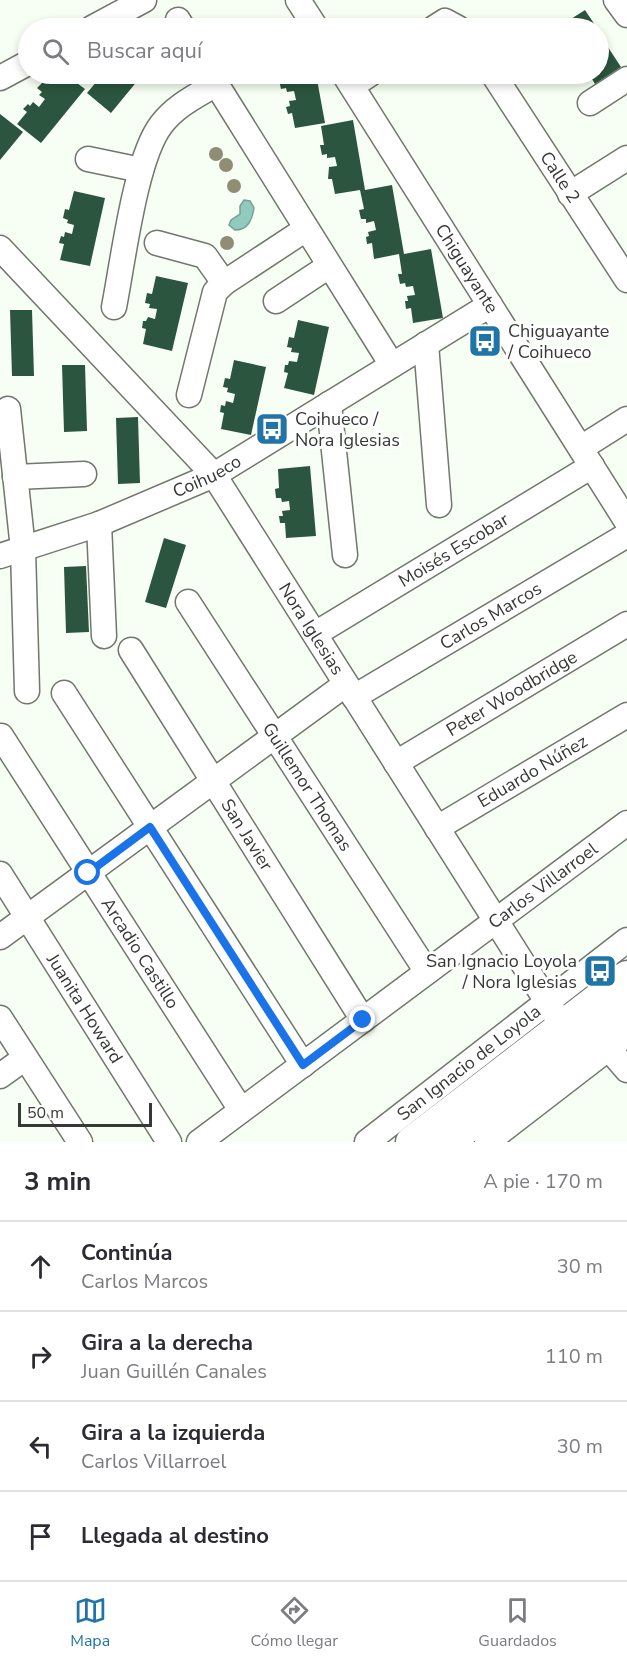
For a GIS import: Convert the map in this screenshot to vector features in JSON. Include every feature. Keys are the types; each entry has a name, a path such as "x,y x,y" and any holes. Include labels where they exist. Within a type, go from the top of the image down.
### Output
{"main road":[{"name":"San Ignacio de Loyola","path":"411,1142 561,1024 627,976"},
{"name":"San Ignacio de Loyola","path":"449,1142 561,1024 627,1006"}],"street":[{"path":"111,18 144,0"},
{"path":"298,0 310,18"},
{"path":"616,0 627,15"},
{"path":"0,78 18,68"},
{"path":"590,103 627,79"},
{"path":"114,307 141,170 161,125 179,106 207,84"},
{"path":"216,84 392,365"},
{"name":"Chiguayante","path":"360,84 490,304 627,522"},
{"name":"Calle 2","path":"499,84 627,280"},
{"path":"570,194 627,158"},
{"path":"88,159 141,170"},
{"path":"189,395 215,292 224,282 306,229"},
{"path":"157,243 205,256 224,282"},
{"name":"Nora Iglesias","path":"0,248 214,475 561,1024"},
{"path":"276,301 329,266"},
{"name":"Coihueco","path":"0,556 99,524 214,475 490,304"},
{"path":"426,344 439,505"},
{"path":"329,404 345,555"},
{"path":"8,409 23,549 27,691"},
{"name":"Moisés Escobar","path":"315,634 586,457 627,418"},
{"path":"15,477 84,474"},
{"path":"99,524 104,636"},
{"name":"Carlos Marcos","path":"0,938 275,736 350,691 627,535"},
{"name":"Guillemor Thomas","path":"188,602 427,972"},
{"name":"Peter Woodbridge","path":"396,763 627,624"},
{"name":"San Javier","path":"131,650 363,1020"},
{"path":"64,693 303,1065"},
{"name":"Eduardo Núñez","path":"437,828 627,715"},
{"name":"Arcadio Castillo","path":"1,736 241,1110"},
{"name":"Carlos Villarroel","path":"199,1142 627,823"},
{"name":"Juanita Howard","path":"0,874 169,1142"},
{"name":"San Ignacio de Loyola","path":"367,1142 561,1024 627,940"},
{"path":"0,1018 73,1139"},
{"path":"487,1142 517,1133 617,1041 627,1070"},
{"path":"0,1076 25,1058"}],"water":[{"path":"244,200 250,201 254,208 252,216 246,226 235,230 229,225 231,220 240,214 240,206"}],"building":[{"path":"585,10 590,18 572,18"},
{"path":"609,49 621,67 609,75"},
{"path":"41,84 78,84 85,89 41,143 17,124 27,112 23,109 28,104 30,106 33,102 39,107 45,99 39,95 42,92 37,88"},
{"path":"94,84 135,84 111,113 87,93"},
{"path":"280,84 318,84 325,123 295,128 292,113 288,114 286,107 290,106 289,101 296,100 294,91 287,92 286,88 281,89"},
{"path":"0,114 23,132 0,160"},
{"path":"353,120 365,190 392,185 404,254 431,249 443,318 413,323 411,308 406,309 405,301 408,301 407,296 415,295 413,286 406,287 405,283 400,284 398,274 402,274 399,254 374,259 372,243 367,244 366,237 369,236 368,232 376,230 374,221 366,223 366,219 361,219 359,210 364,209 360,190 335,194 332,179 328,179 329,167 337,166 335,157 327,158 327,154 322,155 320,145 324,145 321,126"},
{"path":"74,191 105,198 90,266 60,260 64,244 59,243 61,236 64,237 65,232 72,234 74,225 67,223 68,220 63,218 65,209 69,210"},
{"path":"156,276 188,283 172,351 143,344 146,329 142,328 143,321 146,321 148,317 155,319 157,309 149,308 150,304 145,303 147,293 152,294"},
{"path":"10,310 32,310 34,376 12,376"},
{"path":"298,320 329,327 314,395 284,388 288,373 284,372 285,365 288,365 289,361 297,362 299,353 291,352 292,348 287,347 289,337 294,338"},
{"path":"234,360 266,367 251,435 221,429 224,413 220,412 221,405 225,406 226,401 233,403 235,394 227,392 228,388 223,387 225,378 230,379"},
{"path":"62,365 85,365 87,431 64,432"},
{"path":"138,417 140,483 118,484 116,418"},
{"path":"310,466 316,536 286,538 285,523 280,523 279,516 283,516 282,511 290,510 289,501 282,502 281,498 276,498 275,489 279,488 278,469"},
{"path":"164,538 186,545 166,608 145,602"},
{"path":"86,566 89,632 66,633 64,567"}],"place":[{"name":"Chiguayante / Coihueco","path":"485,341"},
{"name":"Coihueco / Nora Iglesias","path":"272,429"},
{"name":"San Ignacio Loyola / Nora Iglesias","path":"600,971"}],"route":[{"path":"88,873 150,827 303,1065 363,1020"}]}
